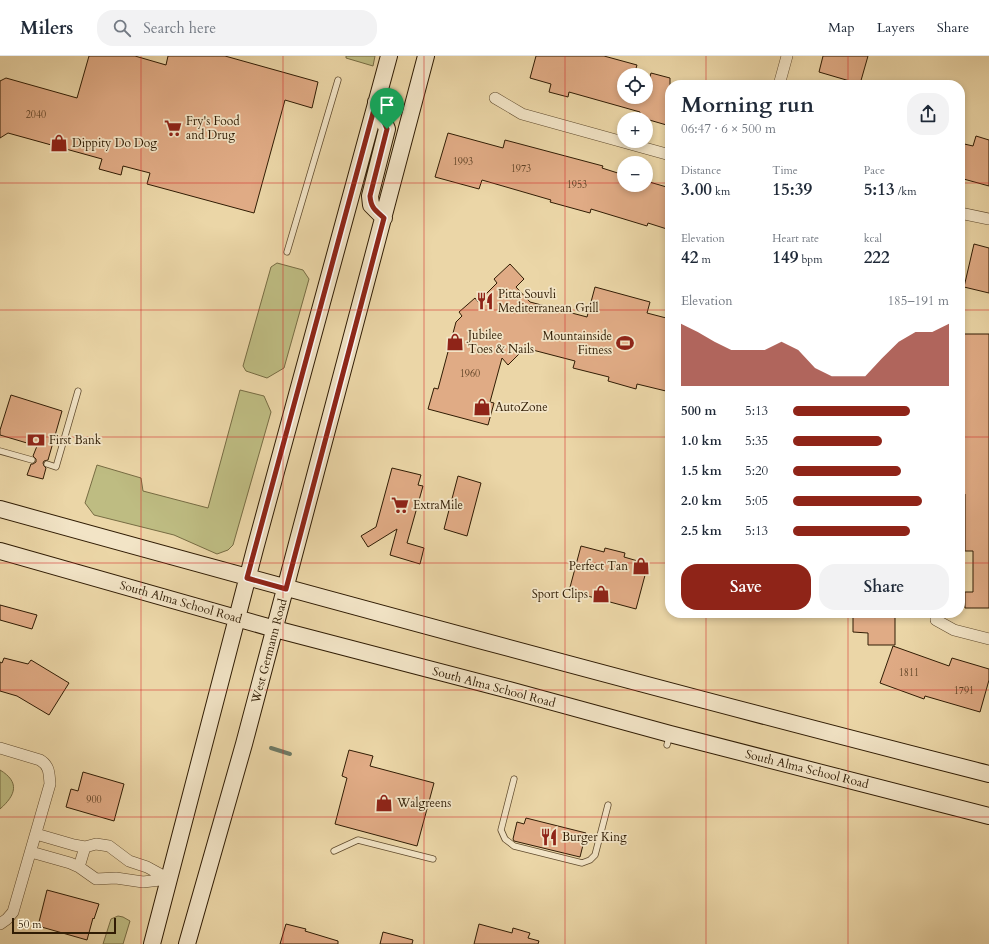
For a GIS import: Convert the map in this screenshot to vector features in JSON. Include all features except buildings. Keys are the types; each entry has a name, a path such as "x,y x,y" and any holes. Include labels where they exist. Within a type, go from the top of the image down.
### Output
{"main road":[{"path":"152,944 247,578 389,56"},
{"name":"West Germann Road","path":"187,944 286,589 426,56"},
{"path":"376,102 387,129 370,196 371,205 384,218"},
{"path":"0,509 286,589 799,726 989,774"},
{"name":"South Alma School Road","path":"0,551 275,629 509,690 668,739 989,816"}],"street":[{"path":"780,80 787,56"},
{"path":"495,98 522,114 665,154"},
{"path":"965,214 989,219"},
{"path":"939,618 954,630 989,638"},
{"path":"0,748 40,760 48,767 50,784 13,912 0,924"},
{"path":"36,834 85,847 96,844 109,846 129,861 147,867 169,879"},
{"path":"79,867 85,847"},
{"path":"31,852 70,863 79,867 96,879 116,878 143,882 169,879"}],"lane":[{"path":"287,252 338,80"},
{"path":"47,464 56,467 78,391"},
{"path":"0,451 32,460"},
{"path":"514,779 501,830 505,839 514,846 582,863 590,860 595,855 608,804"},
{"path":"334,851 358,840 433,859"}],"shaded area":[{"path":"346,56 375,56 373,66 346,58"},
{"path":"277,263 303,270 309,279 284,368 267,378 246,371 243,366 271,267"},
{"path":"240,390 264,396 271,412 233,545 228,550 217,554 174,535 94,515 85,503 97,465 141,478 143,491 208,508"},
{"path":"0,770 11,779 14,789 10,799 0,809"},
{"path":"118,916 130,921 123,944 103,944 111,919"}],"waterway":[{"path":"271,748 290,754"}],"place":[{"name":"Fry's Food and Drug","path":"173,128"},
{"name":"Dippity Do Dog","path":"59,143"},
{"name":"Pitta Souvli Mediterranean Grill","path":"485,301"},
{"name":"Jubilee Toes & Nails","path":"455,342"},
{"name":"Mountainside Fitness","path":"625,343"},
{"name":"AutoZone","path":"482,407"},
{"name":"First Bank","path":"36,440"},
{"name":"ExtraMile","path":"400,505"},
{"name":"Perfect Tan","path":"641,566"},
{"name":"Sport Clips","path":"601,594"},
{"name":"Walgreens","path":"384,803"},
{"name":"Burger King","path":"549,837"}],"route":[{"path":"376,102 387,129 370,196 371,205 384,218 286,589 247,578 376,102"}]}
